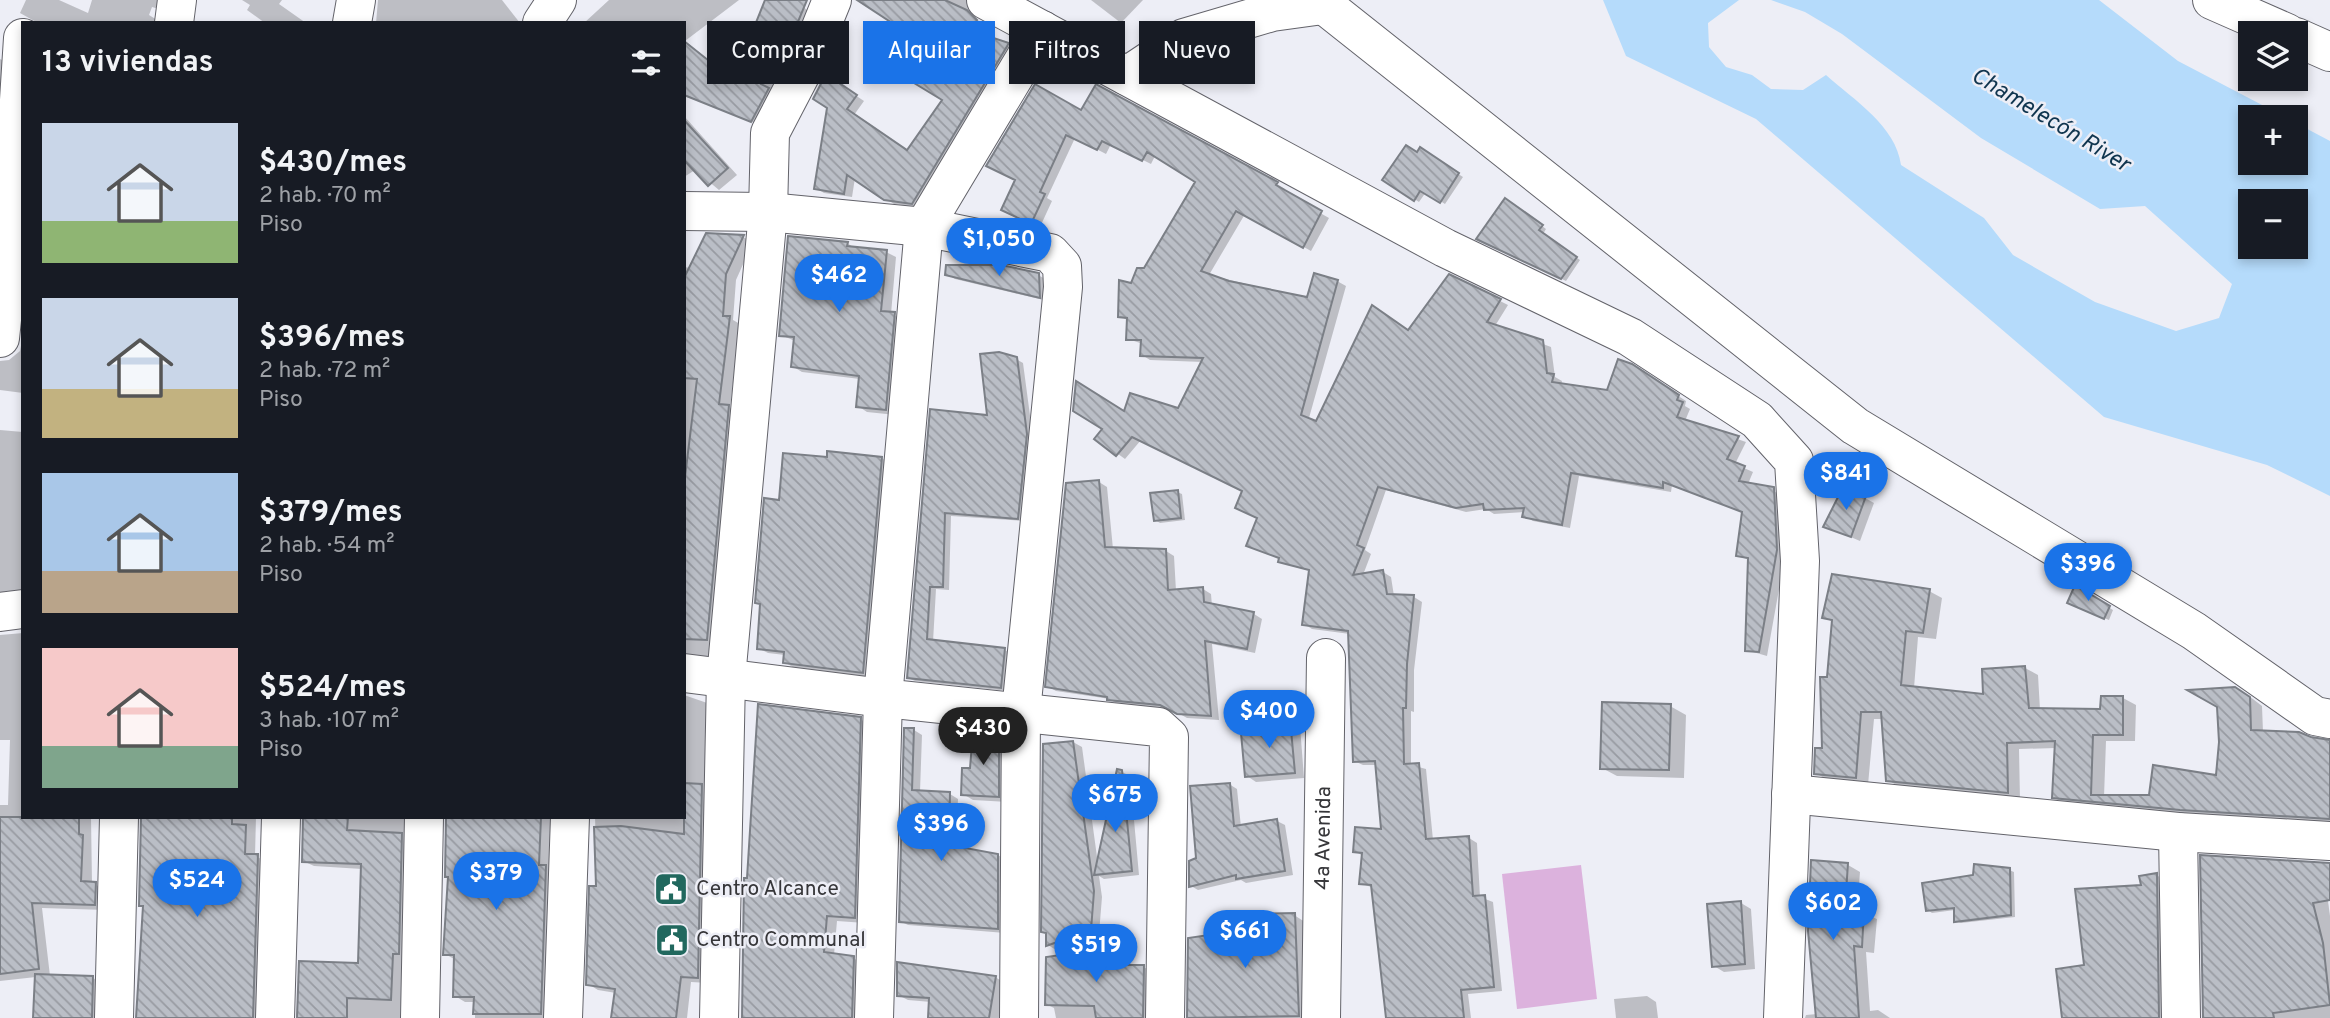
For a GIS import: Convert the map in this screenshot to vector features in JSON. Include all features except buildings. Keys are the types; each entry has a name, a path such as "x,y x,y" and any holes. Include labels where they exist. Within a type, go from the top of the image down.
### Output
{"street":[{"path":"174,21 177,0"},
{"path":"352,21 356,0"},
{"path":"543,21 557,0"},
{"path":"719,1018 726,678 768,212 770,133 807,62 832,0"},
{"path":"986,0 1025,21"},
{"path":"2212,0 2260,21"},
{"path":"1783,1018 1800,561 1794,461 1757,420 1630,337 1445,248 1127,76 1184,38 1272,12 1320,3 1855,426 2194,631 2315,716 2330,719"},
{"path":"0,28 21,35"},
{"path":"2308,42 2330,52"},
{"path":"0,338 9,256 21,67"},
{"path":"873,1018 883,698 925,227 1010,84"},
{"path":"686,211 768,212 925,227 1050,254 1062,266 1063,287 1021,712 1019,1018"},
{"path":"0,611 21,609"},
{"name":"4a Avenida","path":"1321,1018 1326,658"},
{"path":"686,673 883,698 1158,727 1169,737 1165,1018"},
{"path":"1791,794 2178,832 2330,841"},
{"path":"114,1018 118,819"},
{"path":"275,1018 281,819"},
{"path":"421,1018 424,819"},
{"path":"563,1018 570,819"},
{"path":"2178,832 2182,1018"}],"shaded area":[{"path":"1581,865 1597,999 1517,1009 1502,874"}],"water":[{"name":"Chamelecón River","path":"1603,0 1739,0 1708,23 1709,47 1726,67 1752,75 1771,89 1803,90 1826,75 1861,104 1882,126 1891,138 1901,165 1984,218 2013,255 2095,302 2176,331 2219,318 2232,284 2145,206 2100,209 1981,138 1842,34 1805,12 1771,0 2099,0 2178,61 2262,105 2238,105 2238,175 2308,175 2308,129 2330,141 2330,496 2267,465 2104,417 1756,119 1626,56"}],"place":[{"name":"Centro Alcance","path":"671,889"},
{"name":"Centro Communal","path":"672,940"}]}
